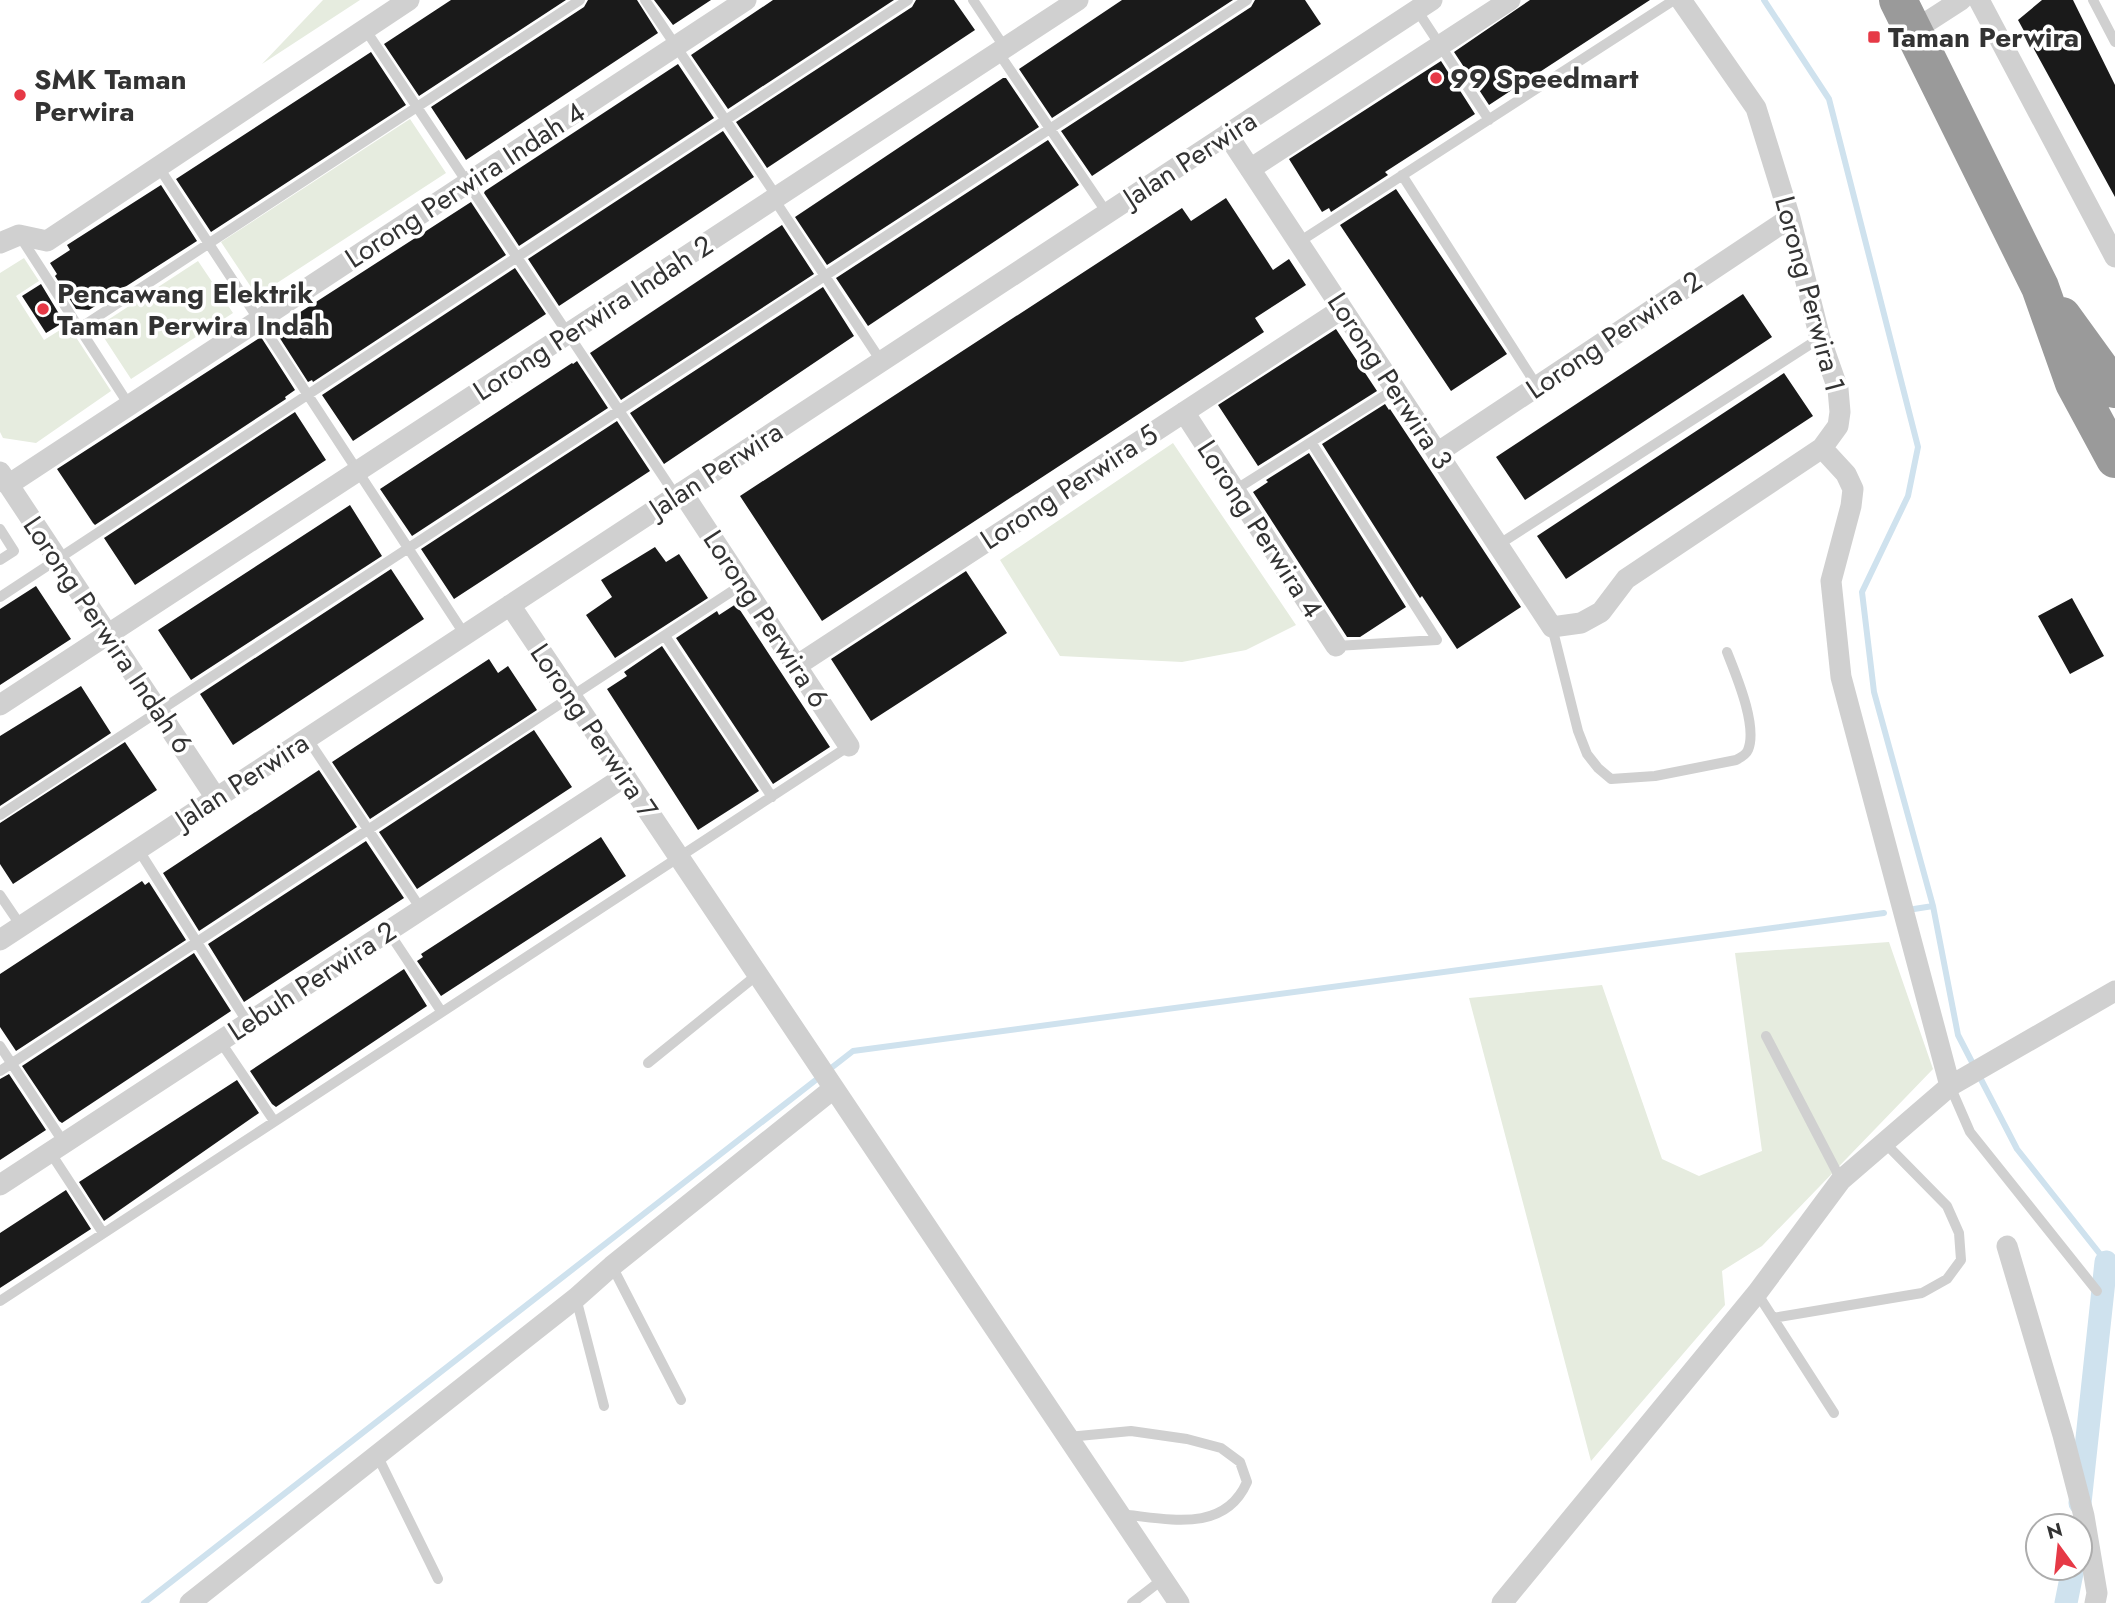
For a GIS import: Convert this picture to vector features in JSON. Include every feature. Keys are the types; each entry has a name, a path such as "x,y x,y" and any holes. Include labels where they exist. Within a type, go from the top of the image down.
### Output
{"highway":[{"path":"1901,9 2040,287 2074,383 2115,459"},
{"path":"2040,287 2115,389"}],"street":[{"path":"10,239 47,241 409,0"},
{"name":"Lorong Perwira Indah 4","path":"4,478 129,405 746,0"},
{"name":"Lorong Perwira Indah 2","path":"0,705 1077,0"},
{"path":"1250,169 1510,0"},
{"name":"Lorong Perwira 1","path":"1552,627 1581,623 1601,612 1626,579 1822,448 1838,426 1838,389 1820,338 1790,218 1756,108 1681,0"},
{"path":"1901,9 1961,0"},
{"path":"1979,0 2112,245"},
{"name":"Jalan Perwira","path":"0,940 1227,134 1416,5"},
{"name":"Lorong Perwira 3","path":"1227,134 1552,627"},
{"name":"Lorong Perwira 2","path":"1437,453 1790,218"},
{"name":"Lorong Perwira 5","path":"796,666 1342,309"},
{"name":"Lorong Perwira 4","path":"1184,412 1336,646"},
{"path":"1822,448 1846,474 1853,489 1831,581 1841,677 1950,1086"},
{"name":"Lorong Perwira Indah 6","path":"4,478 216,798"},
{"name":"Lorong Perwira 6","path":"679,494 743,584 849,746"},
{"name":"Lorong Perwira 7","path":"510,605 1179,1603"},
{"name":"Lebuh Perwira 2","path":"0,1185 624,777"},
{"path":"1502,1603 1757,1293 1841,1180 1950,1086 2115,991"},
{"path":"190,1603 576,1298 831,1086"},
{"path":"2007,1246 2084,1516 2097,1593 2095,1603"}],"lane":[{"path":"79,328 580,0"},
{"path":"645,0 881,361"},
{"path":"0,597 908,0"},
{"path":"973,0 1050,129 1107,213"},
{"path":"0,815 1247,0"},
{"path":"1299,242 1674,0"},
{"path":"2093,0 2115,42"},
{"path":"1416,5 1489,120"},
{"path":"365,29 619,411 679,494"},
{"path":"158,166 465,635"},
{"path":"1402,176 1537,386"},
{"path":"10,239 79,328 129,405"},
{"path":"1498,545 1820,338"},
{"path":"1235,490 1395,388"},
{"path":"1311,442 1437,640 1336,646"},
{"path":"0,529 14,551 0,560"},
{"path":"0,1071 743,584"},
{"path":"1552,627 1578,731 1587,754 1611,779 1655,776 1736,760 1744,756 1748,749 1748,719 1727,652"},
{"path":"665,636 772,797"},
{"path":"307,738 421,909"},
{"path":"0,1301 849,746"},
{"path":"138,849 248,1023"},
{"path":"0,895 21,926"},
{"path":"388,931 441,1011"},
{"path":"648,1063 757,975"},
{"path":"1766,1036 1841,1180"},
{"path":"220,1041 274,1121"},
{"path":"0,1046 103,1233"},
{"path":"1950,1086 1970,1132 2097,1292"},
{"path":"1773,1318 1922,1293 1947,1279 1961,1260 1959,1233 1947,1206 1884,1142"},
{"path":"612,1266 681,1399"},
{"path":"1757,1293 1834,1413"},
{"path":"576,1298 604,1406"},
{"path":"1068,1437 1131,1432 1187,1439 1221,1448 1240,1462 1247,1482 1240,1497 1219,1513 1193,1521 1119,1514"},
{"path":"377,1455 438,1579"},
{"path":"1132,1603 1163,1579"}],"shaded area":[{"path":"323,0 360,0 262,64"},
{"path":"410,119 446,173 257,296 221,242"},
{"path":"24,258 39,281 16,296 44,340 68,325 111,391 36,443 3,438 0,432 0,273"},
{"path":"198,261 233,313 131,379 97,327"},
{"path":"1173,443 1296,625 1246,650 1182,662 1060,656 1000,560"},
{"path":"1889,942 1933,1069 1762,1246 1722,1271 1725,1305 1591,1461 1469,998 1602,985 1662,1159 1699,1176 1762,1151 1735,953"}],"building":[{"path":"451,0 566,0 419,96 384,44"},
{"path":"588,0 637,0 658,33 466,160 431,107 584,7"},
{"path":"654,0 711,0 673,25"},
{"path":"773,0 894,0 728,109 691,55"},
{"path":"916,0 954,0 975,30 767,168 736,122 912,7"},
{"path":"1122,0 1233,0 1052,118 1019,69"},
{"path":"1255,0 1305,0 1321,24 1092,176 1061,131 1251,7"},
{"path":"1530,0 1650,0 1489,105 1454,52"},
{"path":"2042,0 2073,0 2115,85 2115,197 2018,20"},
{"path":"371,52 406,105 211,232 176,179"},
{"path":"1441,61 1475,114 1385,172 1388,175 1331,212 1329,208 1322,212 1289,159"},
{"path":"678,64 714,118 519,246 485,191"},
{"path":"1006,78 1039,127 827,265 795,217"},
{"path":"723,131 754,177 559,306 528,259"},
{"path":"1048,140 1079,185 868,326 836,278"},
{"path":"161,185 197,241 89,310 76,309 50,263 70,250 67,245"},
{"path":"1396,189 1507,354 1451,391 1340,225"},
{"path":"1226,198 1273,270 1289,259 1306,285 1255,318 1264,332 822,621 740,496 1182,208 1191,221"},
{"path":"471,202 506,255 313,382 308,382 274,329"},
{"path":"782,225 814,274 621,400 590,353"},
{"path":"515,268 546,314 353,441 322,395"},
{"name":"Pencawang Elektrik Taman Perwira Indah","path":"41,284 64,322 46,333 22,296"},
{"path":"823,287 854,336 664,464 630,413"},
{"path":"1743,294 1772,337 1525,500 1496,457"},
{"path":"1336,329 1377,391 1258,466 1218,405"},
{"path":"261,337 295,390 285,397 286,399 95,525 57,469"},
{"path":"577,361 608,408 412,536 380,489"},
{"path":"1784,373 1813,416 1566,579 1537,536"},
{"path":"1385,404 1521,607 1457,649 1422,596 1420,598 1322,444"},
{"path":"295,412 326,460 135,585 104,538"},
{"path":"617,421 650,471 454,599 421,549"},
{"path":"1309,453 1406,607 1360,637 1347,637 1253,492 1268,482 1266,480"},
{"path":"350,505 382,556 191,680 158,630"},
{"path":"655,547 666,562 679,554 708,598 615,658 586,615 612,597 601,580"},
{"path":"391,569 424,619 233,745 200,694"},
{"path":"966,571 1007,633 871,721 831,659"},
{"path":"36,586 71,639 0,685 0,609"},
{"path":"2072,598 2104,656 2070,674 2038,616"},
{"path":"736,604 830,747 773,784 676,638 717,611 719,615"},
{"path":"662,646 759,791 698,830 607,689 627,676 624,672"},
{"path":"489,659 498,673 508,666 537,710 370,819 332,762"},
{"path":"81,686 111,733 0,806 0,736"},
{"path":"534,730 572,787 417,889 379,832"},
{"path":"125,742 157,790 13,884 0,864 0,823"},
{"path":"319,770 357,827 199,931 163,873"},
{"path":"601,837 626,876 441,996 417,961 423,957 421,954"},
{"path":"366,841 404,898 244,1002 208,944"},
{"path":"142,881 145,885 149,882 186,940 16,1051 0,1027 0,974"},
{"path":"194,953 231,1011 62,1123 59,1121 22,1066"},
{"path":"404,969 427,1006 276,1107 272,1104 250,1071"},
{"path":"9,1074 46,1130 0,1160 0,1079"},
{"path":"237,1080 259,1113 104,1221 79,1182"},
{"path":"66,1190 91,1229 0,1288 0,1233"}],"waterway":[{"path":"1764,0 1829,99 1918,447 1908,496 1862,592 1874,692 1933,906 1958,1035 2017,1149 2115,1273"},
{"path":"1914,909 1933,906"},
{"path":"144,1603 853,1051 1884,913"},
{"path":"2080,1503 2106,1262"},
{"path":"2066,1603 2070,1582"}],"place":[{"name":"Taman Perwira","path":"1874,37"},
{"name":"99 Speedmart","path":"1436,78"},
{"name":"SMK Taman Perwira","path":"20,95"},
{"name":"Pencawang Elektrik Taman Perwira Indah","path":"43,309"}]}
